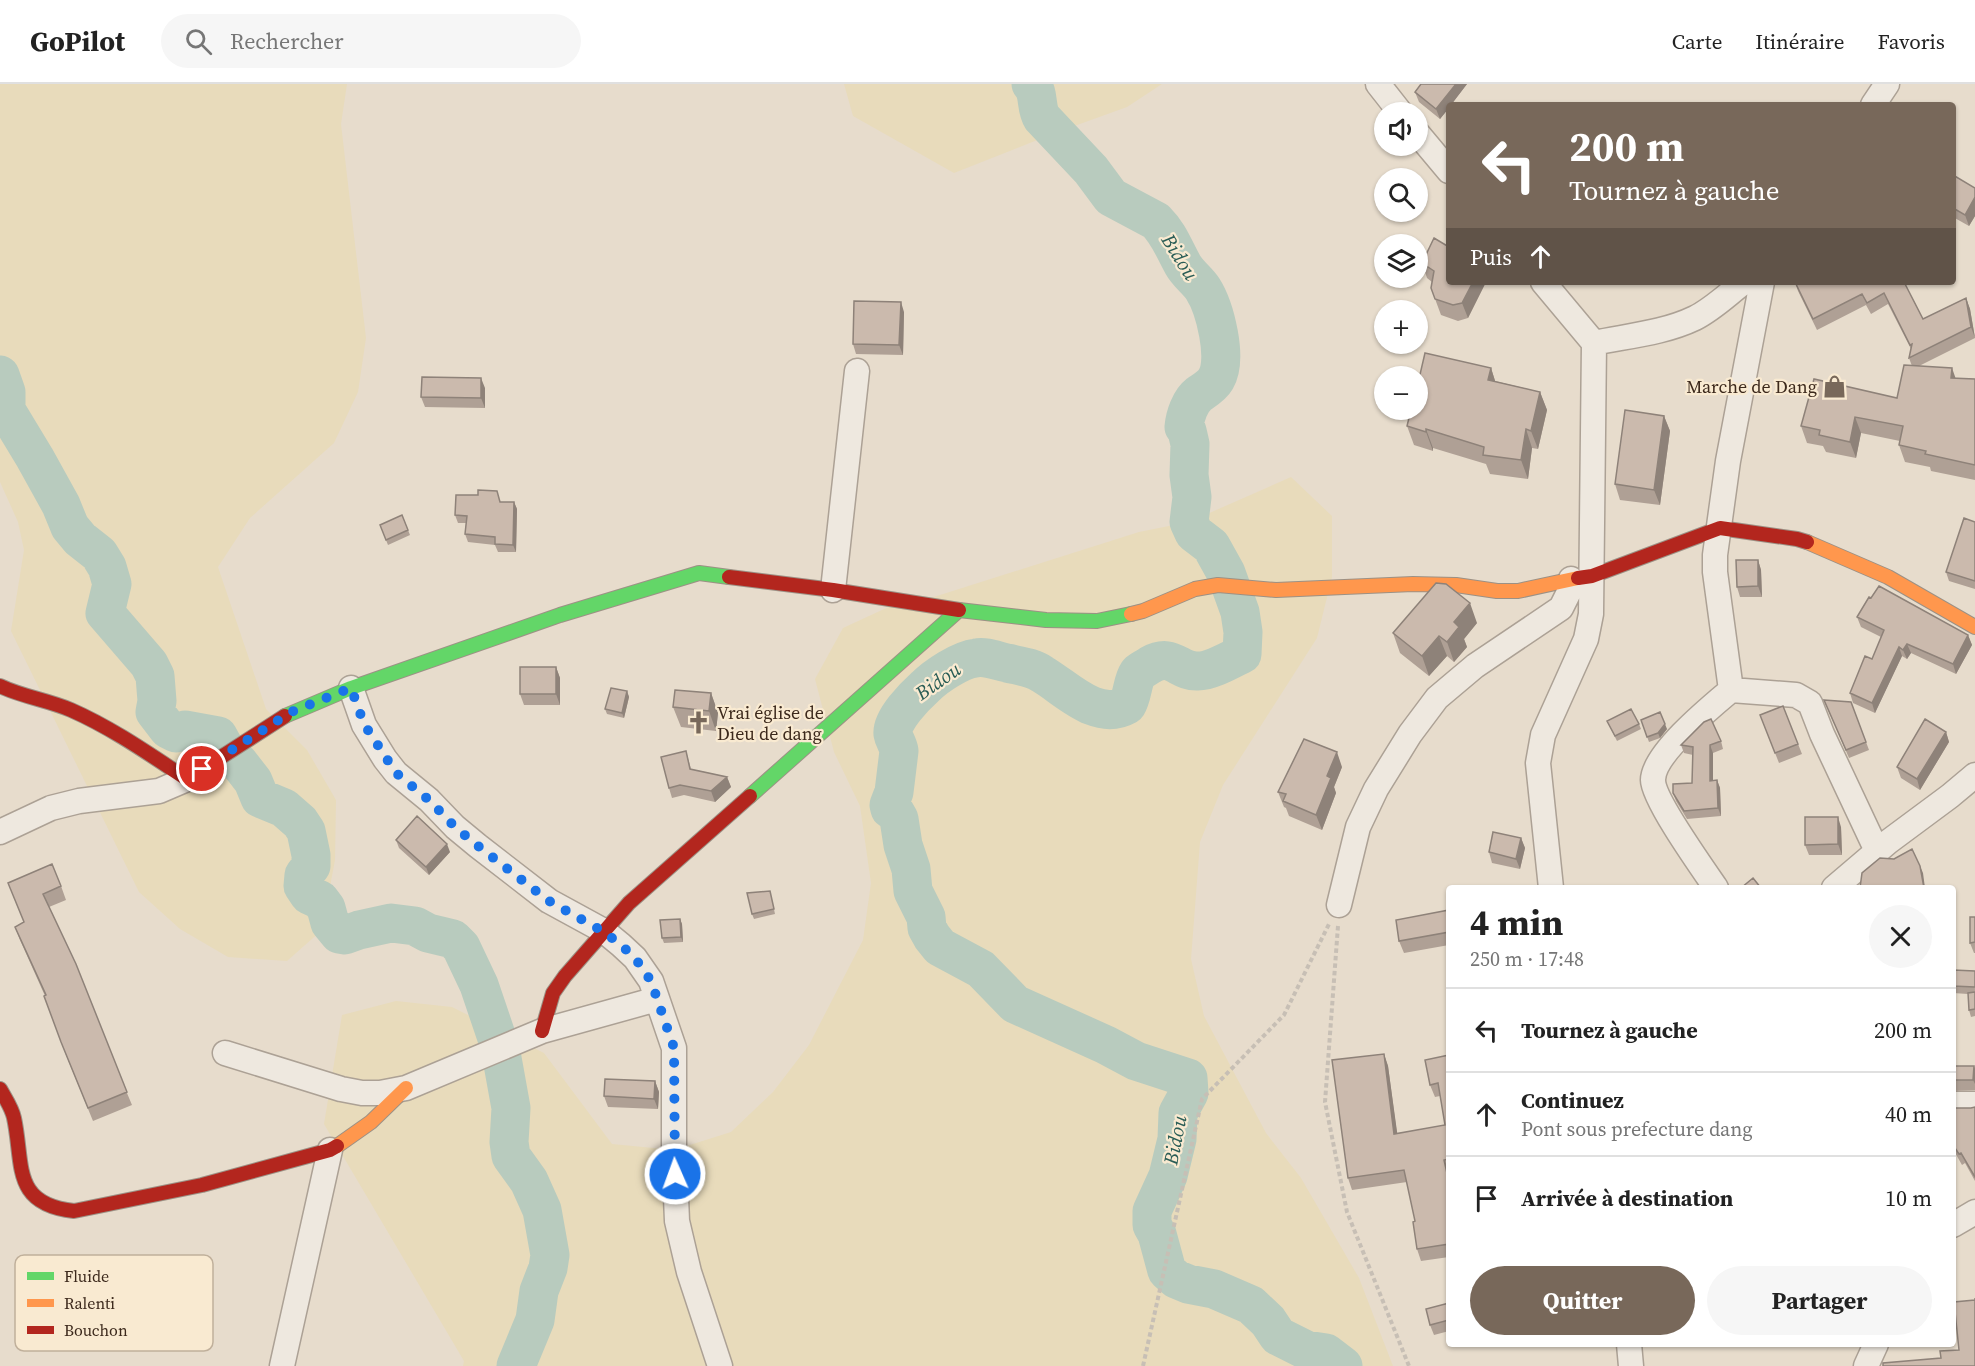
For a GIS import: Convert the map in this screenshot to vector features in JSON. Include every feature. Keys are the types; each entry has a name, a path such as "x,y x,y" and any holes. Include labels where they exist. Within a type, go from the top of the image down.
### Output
{"street":[{"path":"1378,84 1392,102"},
{"path":"1875,102 1887,84"},
{"path":"1428,146 1446,167"},
{"path":"1546,285 1594,343 1582,577 1591,614 1586,639 1543,735 1538,763 1551,885"},
{"path":"1594,343 1678,325 1704,312 1740,285"},
{"path":"1731,690 1715,572 1715,555 1728,461 1761,285"},
{"path":"833,590 857,371"},
{"path":"0,832 51,808 79,801 159,790 187,779 291,712 351,688 560,615 699,573 833,590 959,610 1047,620 1097,621 1143,611 1195,589 1218,585 1275,590 1413,584 1456,585 1497,591 1518,591 1582,577 1720,528 1797,539 1821,547 1888,577 1975,627"},
{"path":"1339,905 1358,827 1376,789 1410,734 1437,698 1475,666 1562,608 1568,594 1582,577"},
{"path":"542,1031 553,993 629,903 959,610"},
{"path":"0,686 67,709 108,728 187,779"},
{"path":"351,688 364,724 396,773 429,800 455,827 549,901 604,932 635,958 651,981 674,1048 677,1221 689,1272 720,1366"},
{"path":"1714,885 1666,812 1655,789 1653,779 1656,768 1693,721 1731,690 1796,695 1810,703 1822,734 1877,850"},
{"path":"1837,885 1877,850 1975,775"},
{"path":"225,1053 351,1092 380,1093 406,1088 542,1031 657,999"},
{"path":"0,1089 14,1116 20,1169 28,1188 45,1204 55,1209 74,1211 202,1185 330,1150 350,1140 375,1121 406,1088"},
{"path":"1956,1104 1975,1104"},
{"path":"282,1366 330,1150"},
{"path":"1956,1223 1975,1212"},
{"path":"1629,1347 1630,1366"},
{"path":"1866,1366 1875,1347"}],"path":[{"path":"1143,1366 1202,1099 1284,1015 1339,905"},
{"path":"1339,905 1325,1102 1347,1212 1409,1366"}],"shaded area":[{"path":"0,84 347,84 341,124 366,338 358,392 334,443 250,518 218,567 266,709 307,750 336,800 335,860 326,908 330,923 287,961 228,957 180,929 139,892 11,631 24,550 18,522 0,482"},
{"path":"844,84 1162,84 1127,107 954,173 853,116"},
{"path":"1291,477 1332,516 1332,577 1317,638 1223,785 1200,842 1191,959 1204,1016 1266,1133 1301,1178 1359,1278 1393,1366 463,1366 464,1361 324,1124 342,1015 396,1001 452,1007 544,1053 612,1144 674,1150 731,1132 773,1092 809,1045 863,940 871,883 860,806 834,752 815,679 843,628 895,604 918,602 1139,532 1189,522"}],"building":[{"path":"1421,84 1456,84 1436,109 1415,92"},
{"path":"1956,177 1975,188 1975,197 1965,215 1956,210"},
{"path":"1434,238 1446,245 1446,285 1471,285 1462,303 1453,305 1435,299 1431,288 1434,271 1428,267 1428,250"},
{"path":"1796,285 1906,285 1923,319 1966,298 1971,327 1909,358 1912,344 1910,345 1884,293 1867,303 1862,294 1813,319"},
{"path":"854,301 901,302 899,345 853,344"},
{"path":"1425,354 1428,354 1491,368 1488,380 1540,392 1531,431 1526,429 1521,460 1483,455 1484,447 1426,429 1426,432 1407,426 1408,420 1428,420 1428,366 1422,366"},
{"path":"1904,365 1952,368 1951,378 1975,379 1975,465 1925,454 1926,451 1899,445 1903,426 1855,417 1850,442 1819,435 1820,430 1801,426 1814,379 1897,398"},
{"path":"422,377 481,378 481,398 421,397"},
{"path":"1625,410 1664,416 1654,490 1615,484"},
{"path":"478,490 497,491 500,502 514,502 513,545 495,544 495,537 465,534 467,516 455,515 456,495 478,495"},
{"path":"402,515 408,530 386,540 380,525"},
{"path":"1964,518 1975,522 1975,581 1946,572"},
{"path":"1736,560 1758,560 1758,586 1737,587"},
{"path":"1436,583 1446,584 1470,603 1454,622 1459,627 1447,642 1439,636 1422,656 1393,633"},
{"path":"1879,586 1968,635 1953,664 1907,644 1903,650 1899,647 1872,703 1850,693 1865,656 1872,659 1884,630 1857,617"},
{"path":"520,667 556,667 556,694 520,694"},
{"path":"611,688 627,691 622,713 605,709"},
{"path":"675,690 711,693 709,711 673,707"},
{"path":"1824,700 1851,702 1866,742 1846,750"},
{"path":"1783,706 1798,744 1775,753 1760,715"},
{"path":"1631,709 1639,724 1615,736 1607,721"},
{"path":"1660,712 1665,724 1658,733 1647,737 1641,720"},
{"path":"1711,719 1721,741 1710,745 1710,781 1717,780 1718,808 1684,811 1673,793 1673,784 1692,783 1693,747 1681,745 1704,722"},
{"path":"1925,719 1946,732 1917,779 1897,767"},
{"path":"1304,739 1337,752 1327,776 1331,778 1316,815 1283,801 1286,794 1278,792"},
{"path":"686,751 690,769 727,777 711,791 680,785 669,788 661,757"},
{"path":"417,816 447,844 426,867 396,840"},
{"path":"1805,817 1838,817 1838,844 1805,845"},
{"path":"1493,832 1521,838 1516,859 1489,852"},
{"path":"1912,849 1920,866 1923,885 1860,885 1862,873 1880,858 1894,859"},
{"path":"52,864 61,886 43,894 76,964 127,1092 88,1108 61,1042 44,996 46,995 15,927 24,922 8,883"},
{"path":"1753,878 1759,885 1745,885"},
{"path":"770,891 774,909 752,914 747,893"},
{"path":"1446,911 1446,933 1399,941 1396,920"},
{"path":"1970,917 1975,917 1975,942 1970,943"},
{"path":"680,919 681,937 662,938 660,920"},
{"path":"1956,970 1975,971 1975,987 1956,986"},
{"path":"1975,992 1975,1009 1969,1010 1968,993"},
{"path":"1384,1054 1394,1134 1445,1125 1438,1083 1430,1085 1425,1060 1446,1056 1446,1160 1444,1160 1446,1244 1417,1249 1413,1222 1415,1221 1404,1170 1348,1178 1332,1060"},
{"path":"1956,1066 1974,1066 1973,1080 1956,1080"},
{"path":"605,1079 655,1081 654,1099 604,1096"},
{"path":"1975,1107 1975,1177 1961,1153 1959,1154 1956,1150 1956,1108"},
{"path":"1975,1300 1975,1366 1883,1366 1883,1363 1941,1358 1940,1351 1959,1350 1956,1302"},
{"path":"1446,1304 1446,1321 1430,1325 1426,1309"}],"waterway":[{"name":"Bidou","path":"1031,84 1036,92 1042,118 1091,170 1111,197 1156,221 1161,226 1185,268 1203,289 1212,308 1220,347 1219,370 1212,384 1193,401 1184,427 1190,444 1189,475 1192,497 1189,522 1194,533 1211,546 1226,573 1240,612 1243,632 1242,654 1203,671 1185,669 1170,661 1150,665 1138,673 1127,705 1116,709 1104,709 1082,701 1030,668 984,658 970,659 949,669 930,683 910,702 896,722 893,734 899,751 894,792 889,805 899,819 903,845 911,869 913,891 926,917 927,928 940,947 981,969 1015,1004 1136,1061 1188,1078 1189,1093 1178,1113 1177,1139 1168,1176 1152,1211 1152,1225 1157,1234 1167,1271 1176,1279 1188,1284 1214,1289 1251,1305 1268,1321 1278,1336 1306,1350 1326,1353 1343,1366"},
{"path":"0,375 6,392 6,410 61,505 70,527 80,539 99,554 107,567 112,584 105,613 149,664 155,676 157,701 155,712 168,729 176,733 185,730 218,736 229,756 239,763 253,781 260,798 284,808 300,822 306,831 311,855 311,866 304,875 303,886 309,895 320,900 326,908 330,923 339,934 345,935 391,923 415,926 428,933 453,939 461,947 479,985 500,1047 511,1108 509,1142 511,1156 529,1181 542,1210 550,1255 548,1268 539,1291 535,1320 516,1366"}],"traffic: fast":[{"path":"285,716 351,688 560,615 699,573 729,577"},
{"path":"750,796 959,610 1046,620 1097,621 1131,614"}],"traffic: slow":[{"path":"1807,542 1888,577 1975,627"},
{"path":"1131,614 1195,589 1218,585 1276,590 1413,584 1456,585 1497,591 1518,591 1578,578"},
{"path":"337,1146 371,1122 406,1088"}],"traffic: jam":[{"path":"1578,578 1592,576 1720,528 1807,542"},
{"path":"729,577 833,590 959,610"},
{"path":"0,686 86,717 187,779 285,716"},
{"path":"542,1031 553,993 629,903 750,796"},
{"path":"0,1089 13,1114 21,1166 30,1191 39,1200 54,1207 74,1211 202,1185 330,1150 337,1146"}],"place":[{"name":"Marche de Dang","path":"1835,386"},
{"name":"Vrai église de Dieu de dang","path":"699,722"}],"route":[{"path":"202,769 291,712 351,688 364,724 396,773 429,800 455,827 549,901 604,932 621,945 635,958 651,981 674,1048 675,1174"}]}
